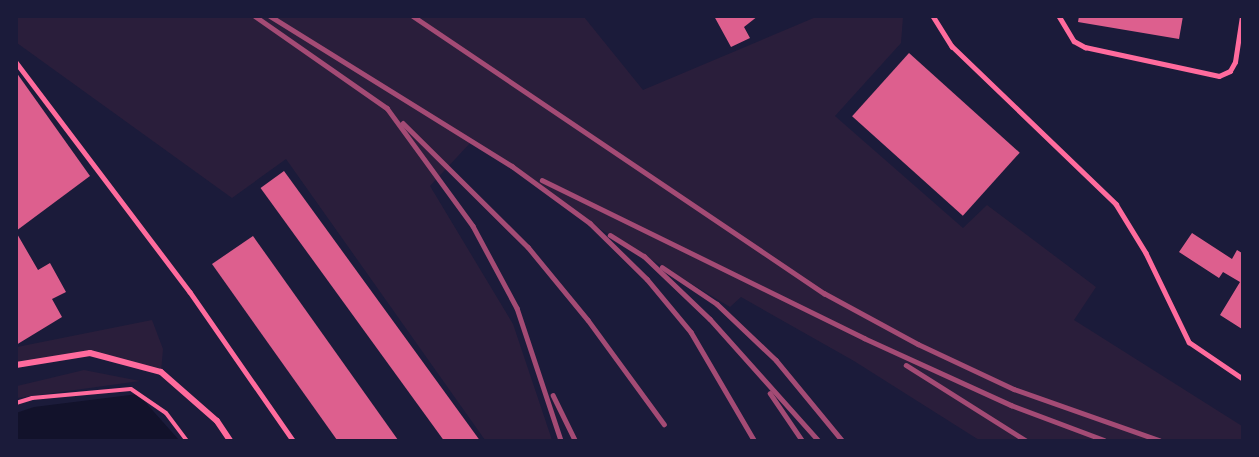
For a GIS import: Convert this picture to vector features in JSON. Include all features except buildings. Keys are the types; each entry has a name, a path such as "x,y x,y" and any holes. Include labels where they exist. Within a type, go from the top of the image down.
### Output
{"street":[{"path":"16,365 90,353 161,372 217,421 230,441"}],"lane":[{"path":"933,16 952,46 1116,204 1146,253 1190,342 1242,378"},
{"path":"1059,16 1074,41 1085,47 1219,76 1230,71 1235,62 1242,16"},
{"path":"16,62 190,292 293,441"}],"path":[{"path":"16,403 32,398 131,389 166,413 186,441"}],"shaded area":[{"path":"16,17 584,17 643,90 816,17 903,17 901,43 835,116 963,228 987,205 1096,287 1074,320 1242,426 1242,440 979,440 854,361 741,297 730,307 590,223 472,141 430,186 513,324 552,440 485,440 286,159 232,198 17,43"},
{"path":"152,320 163,349 161,372 90,353 17,365 17,347"},
{"path":"84,370 140,381 17,398 17,386"},
{"path":"138,394 179,440 17,440 16,413 34,407"}],"railway":[{"path":"255,16 387,108 473,226 517,308 561,440"},
{"path":"270,16 512,166 590,223 647,279 691,332 754,440"},
{"path":"413,16 824,293 918,344 1014,389 1159,440"},
{"path":"403,123 528,247 588,320 664,424"},
{"path":"542,180 864,338 1011,405 1104,440"},
{"path":"610,235 644,256 710,319 818,440"},
{"path":"662,267 717,304 776,360 842,440"},
{"path":"906,365 1025,440"},
{"path":"770,393 802,440"},
{"path":"553,395 575,440"}]}
